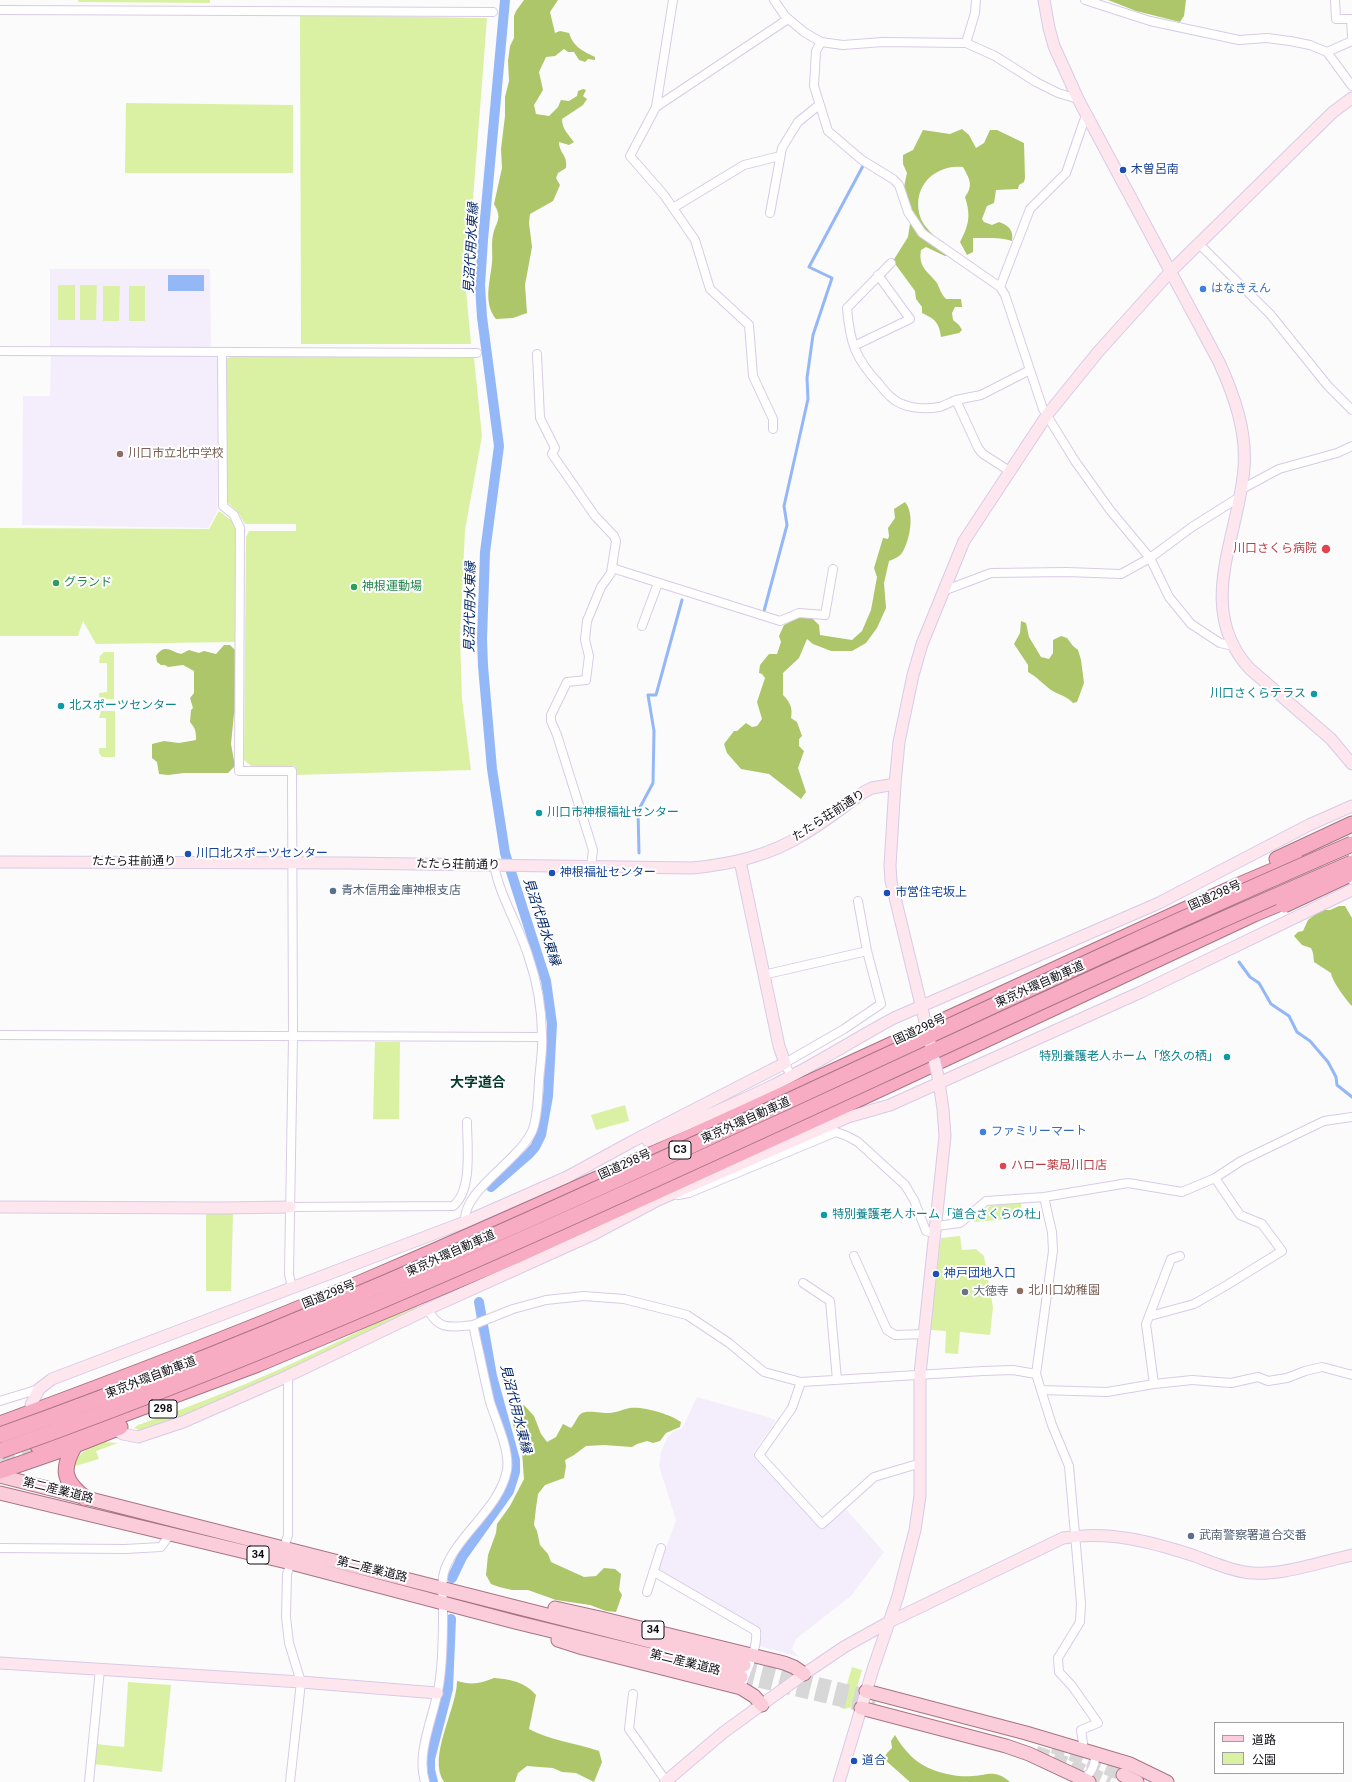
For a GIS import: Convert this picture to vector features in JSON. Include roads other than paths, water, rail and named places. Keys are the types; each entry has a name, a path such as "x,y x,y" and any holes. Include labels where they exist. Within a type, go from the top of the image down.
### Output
{"highway":[{"path":"818,1078 943,1012 1352,824"},
{"name":"国道298号","path":"0,1424 118,1380 375,1276 818,1078 1236,886 1352,838"},
{"name":"東京外環自動車道","path":"0,1435 249,1340 392,1280 1352,844"},
{"name":"東京外環自動車道","path":"0,1451 247,1357 510,1246 1109,971 1352,862"},
{"path":"833,1111 954,1062 1352,874"},
{"name":"298","path":"38,1446 125,1415 323,1338 520,1254 833,1111 1254,914 1352,874"},
{"path":"0,1416 174,1351 308,1304"},
{"name":"298","path":"0,1471 75,1445 262,1369 323,1338"},
{"path":"75,1445 66,1466 66,1476 74,1490 85,1498"}],"main road":[{"name":"第二産業道路","path":"0,1476 498,1602 744,1671"},
{"name":"第二産業道路","path":"0,1493 291,1563 515,1622 535,1633 583,1648 744,1671"},
{"name":"34","path":"762,1705 754,1696 744,1671 792,1666 804,1674"},
{"path":"866,1691 1026,1733 1130,1764 1166,1782"},
{"path":"861,1708 1006,1746 1085,1780"},
{"path":"1123,1775 1137,1782"}],"street":[{"path":"672,0 656,107 630,156 673,208 695,240 710,289 749,325 753,376 773,419 772,429"},
{"path":"774,0 788,19 804,32 821,42 843,45 883,42 966,43 996,56 1036,82 1058,93 1078,99"},
{"path":"966,43 976,0"},
{"path":"1044,0 1054,46 1078,99 1219,362 1237,407 1243,445 1244,467 1225,558 1222,584 1224,620 1233,646 1240,658 1250,669 1331,739 1352,764"},
{"path":"1085,0 1150,21 1239,40 1267,38 1310,45 1327,52 1352,86"},
{"path":"1335,0 1336,19 1351,19 1352,37"},
{"path":"0,10 493,12"},
{"path":"656,107 788,19"},
{"path":"1327,52 1352,41"},
{"path":"821,42 816,51 814,86 819,105 831,136 862,160 893,179 899,185 908,212 922,232 1000,287 1005,295 1043,409 1075,461 1106,504 1150,558 1169,597 1190,624 1220,643 1233,646"},
{"path":"839,1782 866,1691 906,1568 915,1530 920,1496 920,1374 945,1136 943,1109 938,1080 891,881 890,866 895,784 900,742 913,675 922,644 964,541 1011,472 1047,415 1098,352 1171,271 1333,112 1352,98"},
{"path":"770,213 782,148 798,122 819,105"},
{"path":"1000,287 1030,209 1066,173 1086,115"},
{"path":"673,208 744,165 780,156"},
{"path":"1198,243 1270,314 1328,386 1352,410"},
{"path":"891,263 847,308 849,330 863,367 892,398 901,404 913,407 939,407 956,400 981,395 1030,370"},
{"path":"854,346 910,319 878,275"},
{"path":"0,351 478,352"},
{"path":"222,352 222,506 234,515 240,528 239,771 292,771 293,1037 289,1274 292,1288"},
{"path":"537,354 540,418 555,448 552,454 595,516 614,536 616,541 611,573 601,587 587,621 585,640 589,656 586,680 567,682 551,715 551,721 557,735 593,850 592,867"},
{"path":"956,400 978,448 983,454 1011,472"},
{"path":"943,591 991,573 1067,572 1121,574 1150,558 1239,494 1280,469 1337,453 1352,446"},
{"path":"612,568 780,621 799,613 825,615 833,569"},
{"path":"642,626 658,583"},
{"name":"たたら荘前通り","path":"0,862 517,865 677,869 740,861 770,851 805,834 864,792 872,788 895,784"},
{"path":"0,1401 39,1389 52,1379 465,1222 773,1086 819,1062 870,1031 922,1010 1159,903 1309,825 1352,806"},
{"path":"740,861 779,1046 787,1066"},
{"path":"465,1222 466,1209 471,1201 485,1184 526,1142 533,1128 538,1098 542,1037 536,985 528,954 496,879 497,865"},
{"path":"114,1429 123,1434 132,1436 146,1435 183,1422 288,1376 428,1309 594,1234 658,1200 848,1117 890,1105 938,1080 1141,992 1352,890"},
{"path":"567,1177 640,1137 787,1066 881,1004 867,951 858,901"},
{"path":"763,975 867,951"},
{"path":"0,1035 542,1037"},
{"path":"658,1200 689,1193 833,1131 858,1142 905,1186 914,1200 926,1231 935,1230 960,1223 986,1201 1044,1197 1128,1183 1182,1192 1216,1178 1241,1160 1324,1121 1352,1117"},
{"path":"0,1207 226,1208 454,1206 458,1202 468,1176 467,1122"},
{"path":"1150,1316 1194,1304 1227,1286 1282,1251 1262,1224 1240,1215 1216,1178"},
{"path":"1044,1197 1052,1232 1053,1251 1036,1374 1052,1425 1069,1466 1081,1603 1080,1622 1058,1658 1059,1672 1072,1686 1098,1723 1081,1730 1088,1752 1095,1756 1095,1761 1089,1775 1085,1780"},
{"path":"393,1249 400,1259"},
{"path":"854,1256 886,1330 895,1336 924,1334"},
{"path":"1154,1384 1146,1324 1171,1259 1180,1256"},
{"path":"803,1283 830,1301 837,1380"},
{"path":"422,1298 432,1318 437,1323 446,1326 473,1325 513,1309 546,1300 584,1296 624,1299 686,1315 729,1343 764,1372 801,1382 920,1374 1013,1370 1036,1374"},
{"path":"425,1782 423,1774 423,1758 438,1693 442,1652 442,1588 444,1570 452,1554 496,1497 507,1469 505,1449 490,1402 473,1325"},
{"path":"1041,1390 1107,1392 1154,1384 1192,1380 1231,1383 1258,1378 1268,1381 1287,1378 1305,1371 1322,1368 1352,1375"},
{"path":"284,1548 288,1535 288,1376"},
{"path":"801,1382 792,1408 759,1456 822,1524 874,1477 921,1463"},
{"path":"31,1405 39,1389"},
{"path":"0,1548 125,1549 161,1547 170,1534"},
{"path":"633,1694 629,1729 671,1780 724,1732 844,1647 889,1622 1054,1542 1076,1536 1102,1536 1148,1542 1229,1568 1256,1573 1277,1572 1352,1555"},
{"path":"647,1592 661,1548"},
{"path":"290,1782 301,1682 289,1643 286,1617 288,1574 291,1563"},
{"path":"654,1572 756,1631 756,1636 744,1671"},
{"path":"0,1663 301,1682 438,1693"},
{"path":"89,1782 100,1669"}],"water":[{"path":"168,275 204,275 204,291 168,291"}],"waterway":[{"name":"見沼代用水東縁","path":"491,1187 529,1154 535,1147 541,1135 548,1096 552,1024 546,981 505,853 492,769 483,666 482,639 485,552 499,446 482,317 480,285 505,0"},
{"path":"764,611 787,525 784,506 808,399 807,378 813,335 832,278 809,267 864,164"},
{"path":"639,853 638,811 653,783 654,731 648,695 656,695 682,600"},
{"path":"1239,962 1250,977 1259,983 1271,1004 1289,1016 1297,1032 1310,1041 1328,1062 1336,1077 1337,1085 1352,1097"},
{"name":"見沼代用水東縁","path":"452,1578 462,1557 509,1491 515,1472 515,1460 492,1376 479,1302"},
{"name":"見沼代用水東縁","path":"433,1782 430,1770 430,1759 448,1689 451,1619"}],"tunnel":[{"path":"0,1460 38,1446"},
{"path":"744,1665 876,1698"},
{"path":"741,1677 874,1708"},
{"path":"1053,1747 1123,1775"},
{"path":"1036,1752 1069,1764 1110,1782"}],"place":[{"name":"木曽呂南","path":"1123,170"},
{"name":"はなきえん","path":"1203,289"},
{"name":"川口市立北中学校","path":"120,454"},
{"name":"川口さくら病院","path":"1326,549"},
{"name":"グランド","path":"56,583"},
{"name":"神根運動場","path":"354,587"},
{"name":"川口さくらテラス","path":"1314,694"},
{"name":"北スポーツセンター","path":"61,706"},
{"name":"川口市神根福祉センター","path":"539,813"},
{"name":"川口北スポーツセンター","path":"188,854"},
{"name":"神根福祉センター","path":"552,873"},
{"name":"青木信用金庫神根支店","path":"333,891"},
{"name":"市営住宅坂上","path":"887,893"},
{"name":"特別養護老人ホーム「悠久の栖」","path":"1227,1057"},
{"name":"ファミリーマート","path":"983,1132"},
{"name":"ハロー薬局川口店","path":"1003,1166"},
{"name":"特別養護老人ホーム「道合さくらの杜」","path":"824,1215"},
{"name":"神戸団地入口","path":"936,1274"},
{"name":"北川口幼稚園","path":"1020,1291"},
{"name":"大徳寺","path":"965,1292"},
{"name":"武南警察署道合交番","path":"1191,1536"},
{"name":"道合","path":"854,1761"}],"district":[{"name":"大字道合","path":"478,1083"}]}
